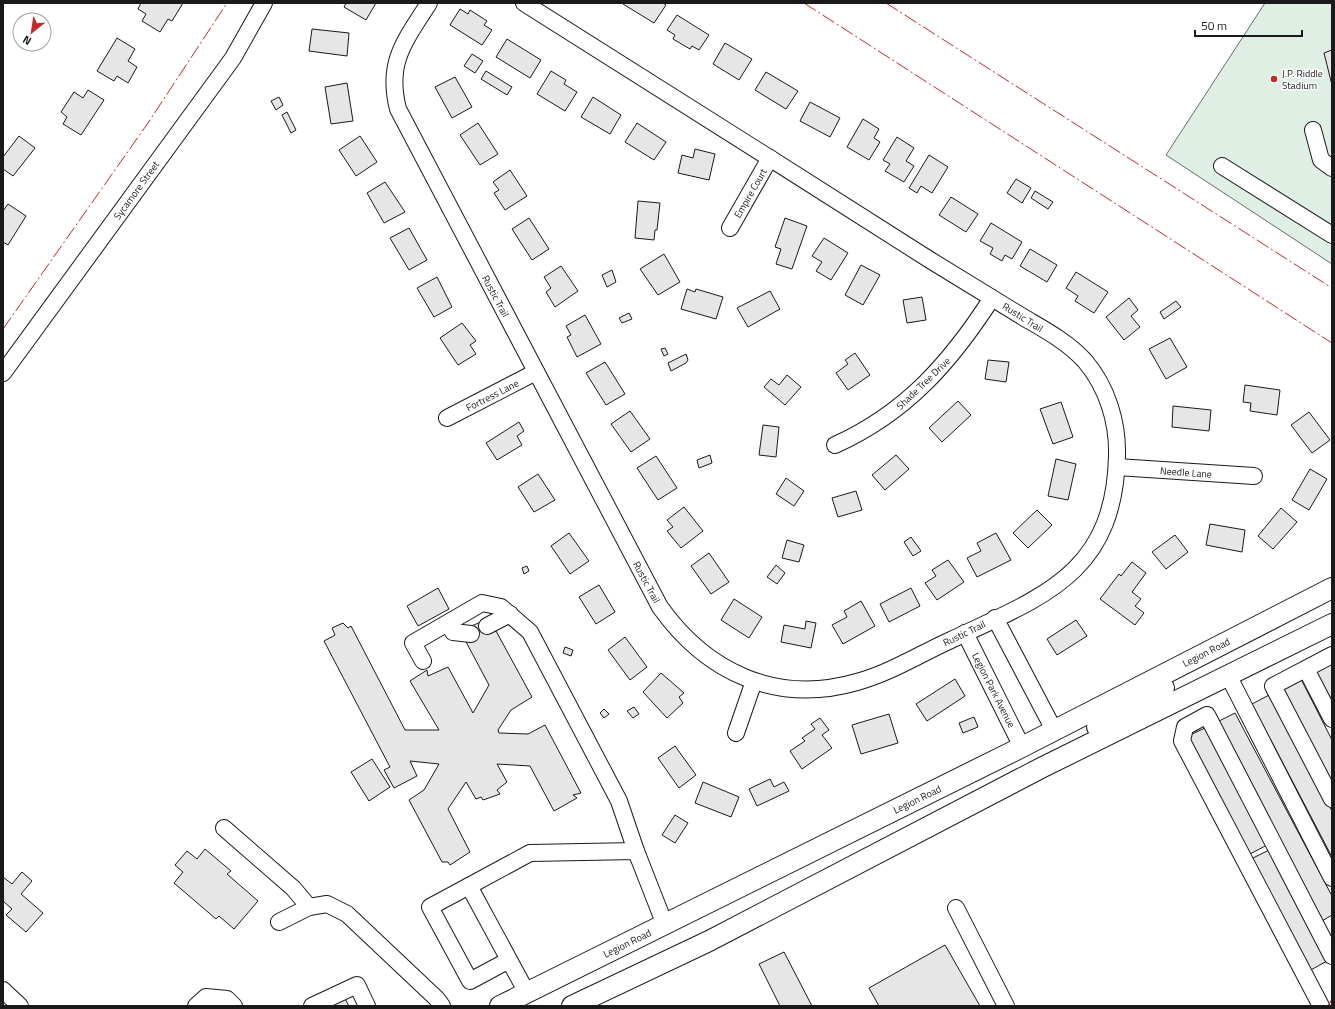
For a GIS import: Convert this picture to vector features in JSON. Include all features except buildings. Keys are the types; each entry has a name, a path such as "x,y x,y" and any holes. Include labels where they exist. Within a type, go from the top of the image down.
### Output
{"main road":[{"name":"Legion Road","path":"500,1006 1022,747 1332,588"},
{"path":"1078,750 1082,735 1298,616 1313,597"},
{"path":"572,1006 709,941 1078,750 1332,624"},
{"path":"916,833 923,819 1016,766 1046,751 1054,743 1054,730"}],"street":[{"name":"Sycamore Street","path":"3,373 233,58 264,3"},
{"name":"Rustic Trail","path":"429,3 396,60 394,93 398,109 660,607 673,626 703,654 732,672 754,681 785,688 812,689 834,687 857,682 875,676 995,618 1052,588 1075,570 1088,556 1101,536 1109,515 1117,468 1118,444 1115,421 1108,400 1097,379 1084,361 1065,343 524,3"},
{"path":"1313,130 1321,160 1332,168"},
{"name":"Empire Court","path":"730,228 770,158"},
{"path":"1222,166 1332,235"},
{"name":"Shade Tree Drive","path":"835,445 860,434 885,418 914,395 943,366 968,335 992,298"},
{"name":"Fortress Lane","path":"447,418 536,372"},
{"name":"Needle Lane","path":"1117,468 1254,476"},
{"path":"423,661 413,643 482,603 501,607 530,632 619,801 636,851 665,925"},
{"path":"487,626 510,614"},
{"path":"995,618 1054,730"},
{"path":"448,623 453,632 472,634"},
{"name":"Legion Park Avenue","path":"965,633 1022,747"},
{"path":"1332,655 1273,686 1332,799"},
{"path":"1306,669 1332,719"},
{"path":"1228,675 1332,878"},
{"path":"736,733 754,681"},
{"path":"1321,1006 1182,741 1185,727 1207,714 1332,956"},
{"path":"224,828 293,888 308,907"},
{"path":"509,960 470,981 430,907 530,853 636,851"},
{"path":"469,886 527,993"},
{"path":"279,922 308,907 327,904 347,914 437,999 442,1006"},
{"path":"956,908 1006,1006"},
{"path":"312,1006 357,985 367,1006"},
{"path":"3,990 20,1006"},
{"path":"196,1006 206,997 227,999 234,1006"}],"green space":[{"name":"J.P. Riddle Stadium","path":"1265,3 1332,3 1332,264 1166,155"}],"power":[{"path":"3,329 148,123 227,3"},
{"path":"804,3 1332,343"},
{"path":"886,3 1332,288"},
{"path":"1328,1006 1332,999"}],"place":[{"name":"J.P. Riddle Stadium","path":"1274,79"}]}
